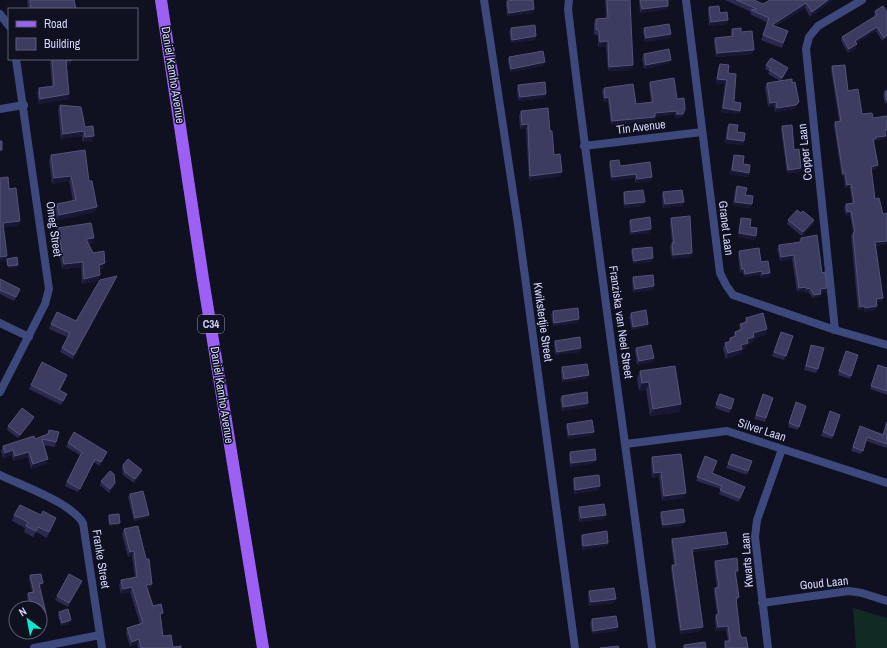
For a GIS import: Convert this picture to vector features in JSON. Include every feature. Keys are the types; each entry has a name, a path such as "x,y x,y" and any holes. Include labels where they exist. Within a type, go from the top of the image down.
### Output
{"main road":[{"name":"Daniel Kamho Avenue","path":"161,0 263,648"}],"street":[{"name":"Kwikstertjie Street","path":"484,0 518,225 575,648"},
{"name":"Franziska van Neel Street","path":"569,0 568,9 584,146 626,444 652,648"},
{"name":"Granet Laan","path":"686,0 720,273 726,285 733,295 835,330 887,345"},
{"name":"Copper Laan","path":"835,330 806,49 809,37 818,26 862,0"},
{"path":"0,14 8,25"},
{"name":"Omeg Street","path":"0,392 45,304 49,289 24,105 16,60"},
{"path":"0,109 24,105"},
{"name":"Tin Avenue","path":"584,146 702,132"},
{"path":"0,323 29,337"},
{"name":"Silver Laan","path":"626,444 726,431 887,483"},
{"name":"Kwarts Laan","path":"768,648 755,537 757,520 782,450"},
{"name":"Franke Street","path":"0,475 68,507 79,516 83,523 86,537 102,648"},
{"name":"Goud Laan","path":"762,603 849,591 862,593 887,601"},
{"path":"34,648 100,635"}],"green space":[{"path":"853,608 887,618 887,648 856,648"}],"building":[{"path":"30,0 74,0 76,8 31,8"},
{"path":"533,0 534,9 509,13 507,1"},
{"path":"607,0 630,0 633,65 609,67 608,41 600,42 599,31 596,29 596,19 608,18"},
{"path":"640,0 668,0 668,6 642,9"},
{"path":"736,0 754,0 763,4 770,0 828,0 812,12 806,3 772,25 788,31 783,43 763,35 769,18 751,10 757,9"},
{"path":"719,6 720,13 727,12 728,20 711,22 709,7"},
{"path":"883,6 887,12 887,35 884,38 877,27 855,41 857,44 849,49 842,37 877,15 875,11"},
{"path":"669,24 671,34 646,38 644,28"},
{"path":"535,25 536,36 512,40 511,28"},
{"path":"741,28 741,32 752,31 754,50 717,53 715,38 733,36 732,29"},
{"path":"669,49 671,60 646,65 644,54"},
{"path":"543,51 545,62 511,69 509,57"},
{"path":"771,58 788,68 782,78 769,70 771,68 766,65"},
{"path":"52,60 72,60 66,61 69,94 40,99 39,88 54,86"},
{"path":"720,64 729,65 728,73 736,74 734,102 741,103 740,111 723,108 727,80 717,79"},
{"path":"845,65 848,91 858,89 862,114 872,113 873,118 887,116 887,130 885,130 886,136 876,137 876,139 873,139 878,165 871,167 875,199 879,198 883,214 887,213 887,241 875,242 883,298 876,299 877,306 865,308 865,306 860,307 853,233 855,232 851,211 847,212 846,204 854,203 851,184 847,185 845,173 843,174 835,122 841,121 832,66"},
{"path":"674,78 677,99 684,98 685,109 683,114 677,114 677,111 655,113 655,117 612,121 609,97 605,98 604,88 633,84 636,104 653,102 650,82"},
{"path":"792,79 792,83 795,82 799,102 796,105 777,108 776,102 770,103 767,83"},
{"path":"545,82 546,94 520,97 518,85"},
{"path":"885,91 887,91 887,100 886,100"},
{"path":"60,105 81,107 85,127 93,126 94,136 85,137 84,131 63,134"},
{"path":"548,108 554,155 560,154 562,172 530,176 528,124 522,125 521,111"},
{"path":"729,124 738,125 737,132 745,133 744,141 727,139"},
{"path":"792,125 794,150 799,149 801,168 788,170 782,126"},
{"path":"0,141 2,141 2,150 0,150"},
{"path":"85,150 89,181 92,181 97,207 59,215 57,204 76,200 71,176 54,178 51,155"},
{"path":"734,155 744,156 743,164 750,165 749,173 732,170"},
{"path":"619,160 620,166 650,162 652,177 637,179 636,174 612,177 610,161"},
{"path":"8,177 9,189 16,188 20,221 3,223 7,256 0,257 0,178"},
{"path":"737,186 747,188 745,195 753,196 752,204 735,202"},
{"path":"643,190 645,202 625,204 624,192"},
{"path":"682,190 684,202 665,204 663,192"},
{"path":"797,210 801,213 803,211 814,220 803,232 788,220"},
{"path":"690,216 692,253 673,255 672,243 674,243 671,218"},
{"path":"650,217 651,229 632,232 630,220"},
{"path":"741,218 751,219 750,227 757,228 756,236 739,233"},
{"path":"91,223 94,238 86,239 93,253 104,251 105,263 99,265 100,275 84,279 83,262 64,264 58,228"},
{"path":"817,235 822,273 825,272 827,288 820,289 821,294 814,295 810,288 799,288 794,255 781,257 779,245 801,242 801,238"},
{"path":"652,247 653,258 634,261 632,249"},
{"path":"759,248 761,262 768,261 770,273 762,274 762,271 745,274 744,269 742,269 739,251"},
{"path":"17,257 18,265 8,266 7,259"},
{"path":"653,275 654,286 635,289 633,277"},
{"path":"117,276 74,355 62,348 70,333 51,324 57,312 76,321 100,280"},
{"path":"0,279 20,289 16,297 0,290"},
{"path":"578,308 579,319 554,323 553,311"},
{"path":"646,310 648,324 633,327 631,313"},
{"path":"763,313 767,329 753,333 754,337 747,339 748,343 741,345 742,349 728,353 725,343 731,341 730,338 736,336 735,332 742,329 740,324 747,322 746,318"},
{"path":"781,332 793,336 786,356 774,352"},
{"path":"580,337 581,348 557,352 555,341"},
{"path":"651,345 654,358 639,361 636,348"},
{"path":"811,345 824,348 818,369 806,366"},
{"path":"846,351 858,355 851,376 839,371"},
{"path":"42,362 67,375 59,390 67,394 63,401 31,385"},
{"path":"587,364 589,375 564,379 562,367"},
{"path":"878,365 887,368 887,391 871,386"},
{"path":"675,366 681,404 653,409 649,382 642,383 640,371"},
{"path":"587,392 588,403 563,407 562,396"},
{"path":"720,394 734,399 731,409 716,404"},
{"path":"763,394 773,398 766,418 756,415"},
{"path":"796,402 806,406 799,427 789,423"},
{"path":"22,408 34,417 20,435 8,426"},
{"path":"830,411 840,415 833,436 823,432"},
{"path":"592,420 594,432 569,435 567,424"},
{"path":"887,422 887,444 867,437 863,451 853,447 860,426 883,435"},
{"path":"49,430 59,432 56,442 42,439 48,459 33,464 29,452 15,456 13,450 5,453 3,446 34,436 35,439 48,434"},
{"path":"74,432 107,452 101,462 95,459 80,489 67,482 82,452 68,443"},
{"path":"595,449 596,460 571,463 570,452"},
{"path":"681,454 686,493 664,496 661,472 654,473 652,457"},
{"path":"732,454 752,461 748,471 728,464"},
{"path":"705,456 717,461 712,473 745,487 740,498 720,490 722,486 697,477"},
{"path":"128,459 142,470 135,479 125,472 123,465"},
{"path":"110,471 114,474 115,483 110,489 101,481"},
{"path":"599,475 600,486 575,490 574,478"},
{"path":"143,491 149,515 135,518 130,494"},
{"path":"604,504 606,515 581,518 579,507"},
{"path":"20,505 41,515 43,511 56,518 49,532 38,527 36,531 26,526 28,522 14,515"},
{"path":"683,509 685,522 663,525 661,512"},
{"path":"119,514 120,523 110,524 109,515"},
{"path":"138,526 146,559 149,559 152,584 146,585 153,606 161,604 163,613 160,614 163,636 171,635 173,647 181,646 181,648 141,648 139,639 132,642 127,628 143,623 132,587 123,589 121,580 137,577 134,551 130,552 124,529"},
{"path":"607,531 608,543 583,546 582,535"},
{"path":"726,532 728,544 692,549 703,627 681,630 672,565 676,565 672,539"},
{"path":"737,558 738,571 735,571 739,597 736,598 740,634 742,638 746,637 748,648 726,648 725,641 730,641 728,626 718,627 716,615 719,614 715,588 719,587 715,561"},
{"path":"41,574 43,583 39,584 43,600 30,600 28,593 34,592 30,575"},
{"path":"69,574 82,581 69,603 57,596"},
{"path":"614,588 616,599 591,602 589,591"},
{"path":"68,609 71,620 62,623 59,612"},
{"path":"616,616 618,627 593,631 592,619"},
{"path":"705,642 706,648 684,648 684,645"},
{"path":"618,646 619,648 600,648"}]}
